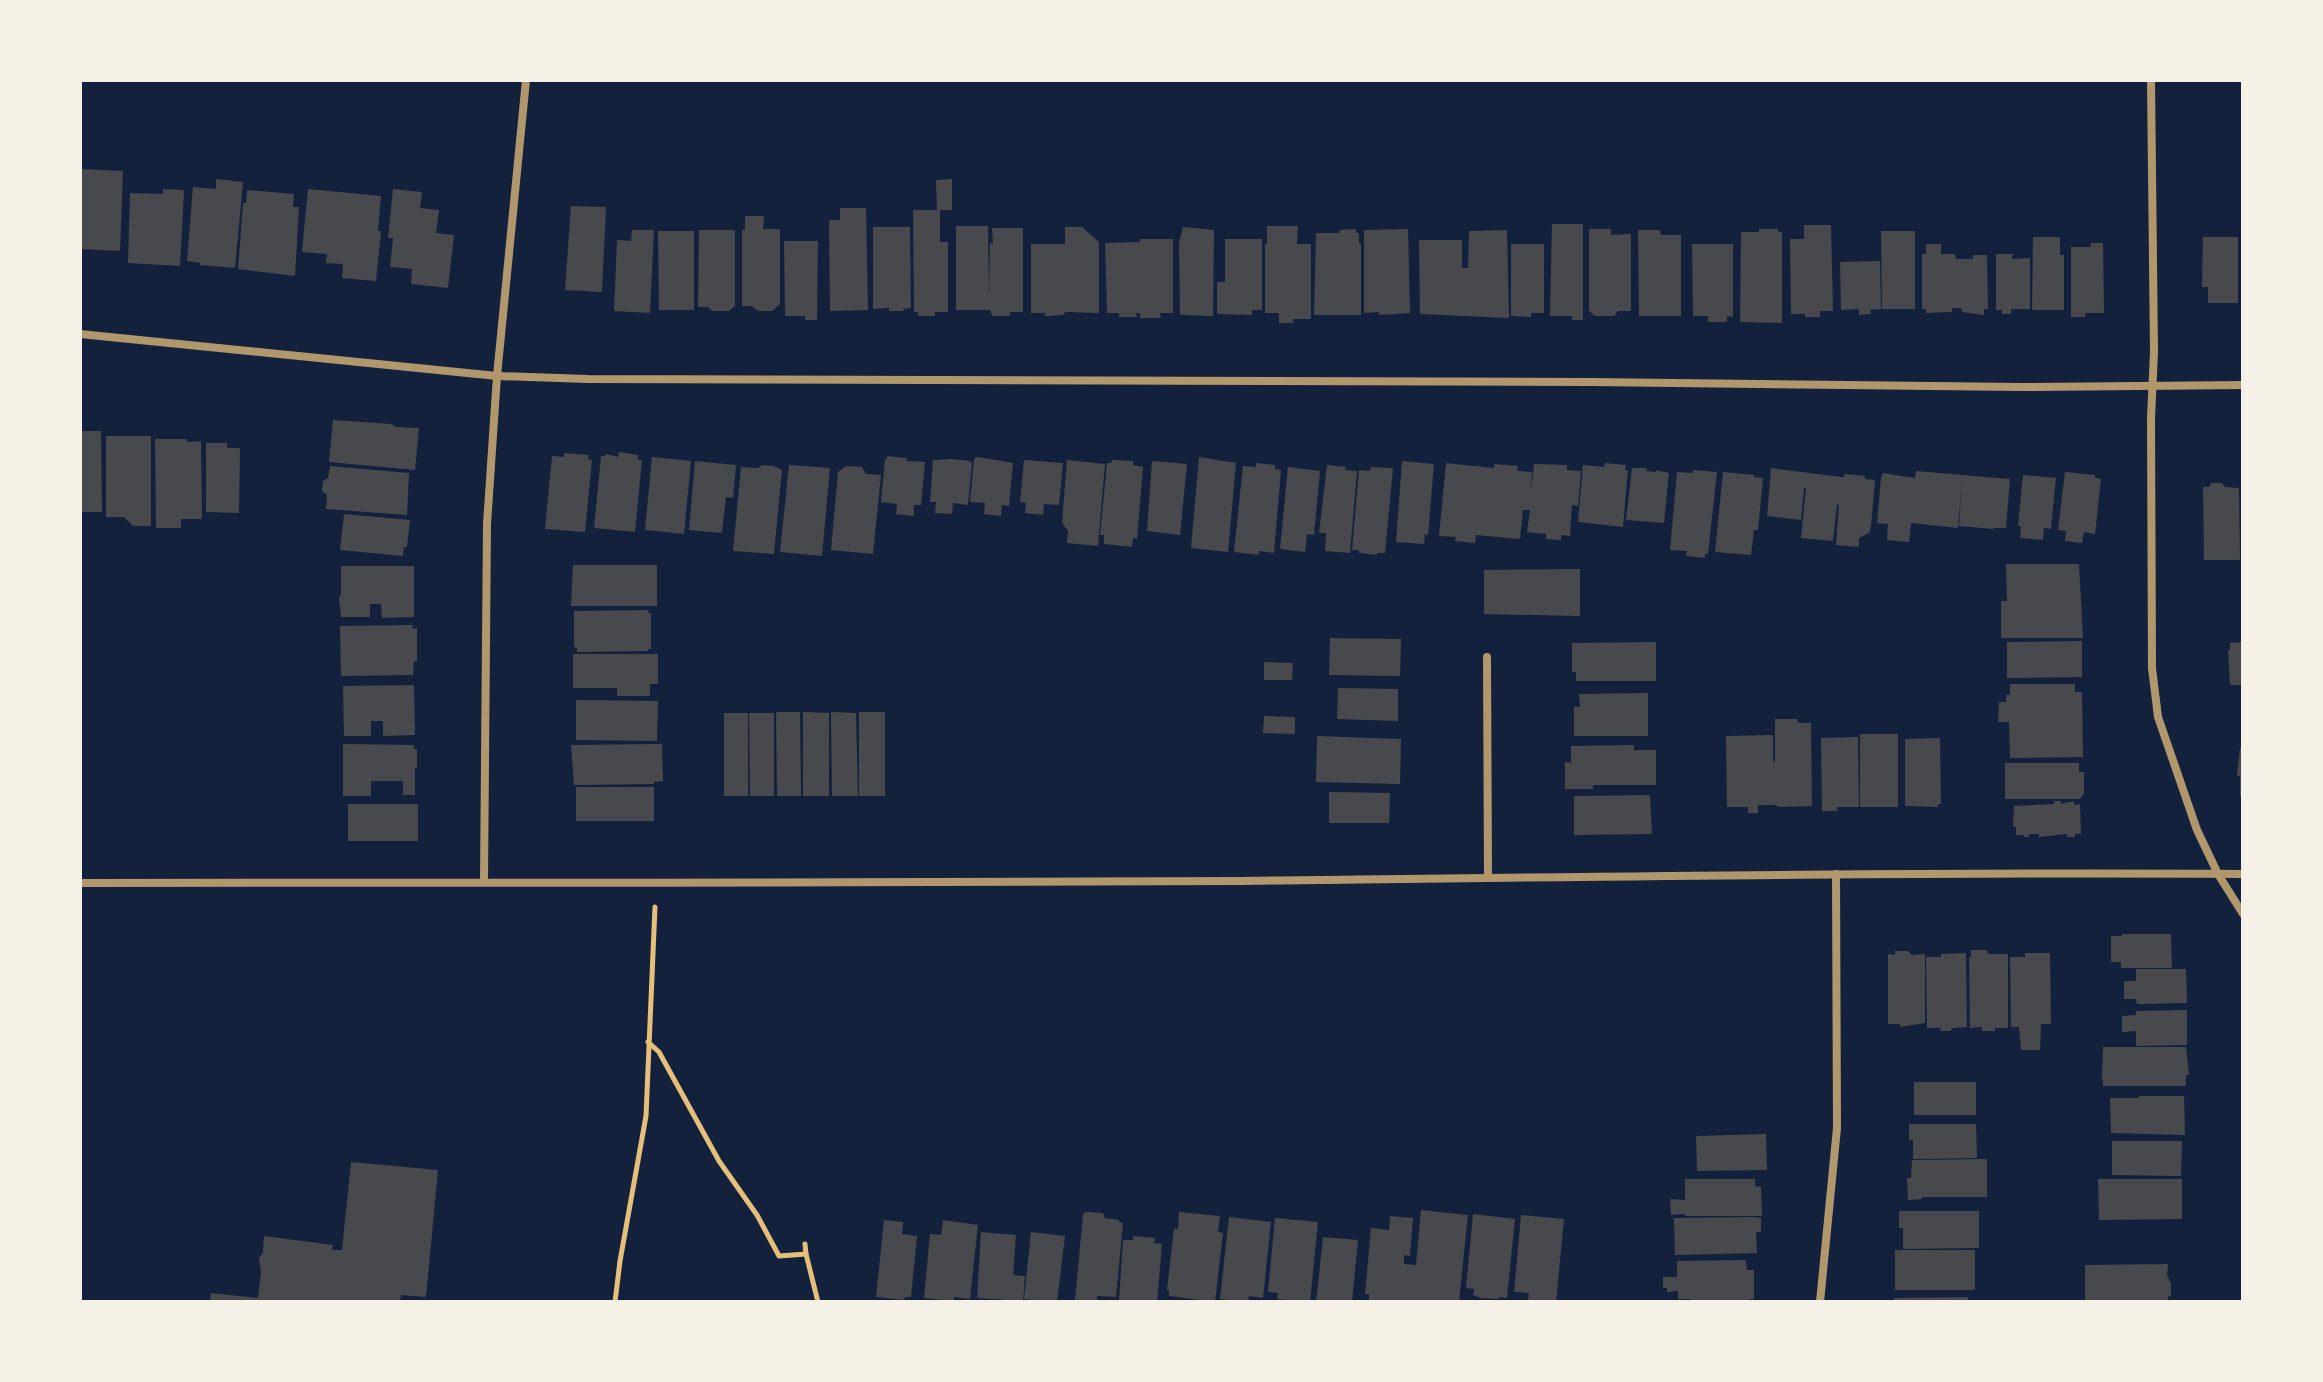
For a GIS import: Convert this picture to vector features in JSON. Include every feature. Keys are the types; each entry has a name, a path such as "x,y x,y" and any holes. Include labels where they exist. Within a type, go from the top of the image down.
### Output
{"street":[{"path":"484,881 487,524 497,376 526,80"},
{"path":"2151,80 2152,668 2158,717 2197,830 2218,874 2243,914"},
{"path":"80,334 497,376 588,379 1591,382 2021,387 2243,385"},
{"path":"1487,657 1488,877"},
{"path":"80,883 1231,881 1836,874 2243,874"},
{"path":"1820,1302 1837,1128 1836,874"}],"path":[{"path":"615,1302 646,1116 655,907"},
{"path":"647,1042 659,1052 719,1161 757,1215 779,1256 806,1254"},
{"path":"805,1244 818,1302"}],"building":[{"path":"80,169 123,171 120,251 80,249"},
{"path":"216,179 243,182 235,268 187,261 193,187 216,189"},
{"path":"952,179 952,210 940,210 940,242 948,242 948,312 918,316 918,312 914,312 913,210 937,210 936,180"},
{"path":"163,189 184,190 180,266 128,263 130,193 163,194"},
{"path":"308,189 381,196 376,281 342,278 343,264 326,263 327,254 302,252"},
{"path":"393,189 422,192 420,208 439,210 436,233 454,235 448,288 411,284 412,269 390,267 393,238 388,238"},
{"path":"247,190 294,194 293,207 299,207 295,276 238,269 243,203 246,203"},
{"path":"571,206 606,207 602,292 565,290"},
{"path":"840,208 866,208 868,310 830,311 829,220 840,220"},
{"path":"745,216 764,216 763,229 780,229 780,304 772,311 742,306 742,230 745,230"},
{"path":"1552,224 1583,224 1583,320 1572,320 1572,316 1550,316"},
{"path":"1804,225 1831,225 1833,311 1820,311 1820,317 1791,314 1790,239 1804,239"},
{"path":"956,226 988,226 989,296 992,228 1023,228 1023,312 992,316 990,310 956,310"},
{"path":"1267,226 1298,226 1297,244 1311,244 1311,319 1279,323 1279,313 1265,313"},
{"path":"873,227 910,227 911,308 904,311 873,309"},
{"path":"1065,227 1082,227 1099,242 1099,313 1065,312 1063,315 1045,316 1045,313 1031,313 1031,244 1065,244"},
{"path":"1183,227 1214,230 1213,316 1180,315 1179,243"},
{"path":"1356,229 1361,244 1361,315 1314,315 1316,233"},
{"path":"1408,229 1410,313 1364,313 1364,230"},
{"path":"1589,229 1611,229 1611,235 1631,234 1631,311 1618,311 1614,316 1595,316 1589,311"},
{"path":"1759,229 1778,229 1782,232 1782,323 1740,322 1741,232 1759,232"},
{"path":"632,230 654,230 650,313 614,311 617,240 631,241"},
{"path":"699,230 735,230 735,306 729,311 698,307"},
{"path":"1507,230 1509,318 1420,314 1419,240 1462,240 1462,268 1468,268 1469,231"},
{"path":"1638,230 1660,230 1661,235 1681,235 1681,316 1639,316"},
{"path":"658,231 694,231 694,310 659,310"},
{"path":"1881,231 1915,231 1915,309 1882,309"},
{"path":"2033,237 2060,237 2060,255 2064,255 2064,310 2032,310"},
{"path":"2203,237 2238,237 2238,303 2208,303 2208,287 2202,287"},
{"path":"1140,239 1173,239 1173,313 1160,313 1161,318 1140,318 1140,313 1136,313 1137,317 1119,317 1119,313 1107,313 1105,243 1140,242"},
{"path":"1225,239 1262,239 1262,310 1252,310 1252,315 1217,314 1217,282 1225,282"},
{"path":"784,241 818,241 817,320 805,320 805,316 785,316"},
{"path":"2091,243 2103,243 2104,313 2071,317 2071,247 2091,247"},
{"path":"1511,244 1544,244 1544,313 1531,313 1531,317 1511,316"},
{"path":"1692,244 1733,244 1733,317 1727,316 1727,322 1708,322 1708,316 1693,316"},
{"path":"1926,244 1941,244 1941,254 1955,254 1956,259 1987,255 1988,309 1984,309 1984,315 1962,312 1962,309 1956,308 1952,308 1952,312 1926,313 1926,309 1922,309 1922,254 1926,254"},
{"path":"1996,254 2013,254 2012,259 2030,258 2030,309 2011,309 2011,314 1996,310"},
{"path":"1880,261 1881,309 1859,315 1859,309 1841,310 1840,262"},
{"path":"333,420 419,428 415,470 329,462"},
{"path":"80,431 101,431 102,512 80,512"},
{"path":"106,436 151,436 151,526 133,526 124,517 106,517"},
{"path":"155,439 201,441 202,519 181,519 181,528 156,528"},
{"path":"206,443 227,443 227,448 240,448 239,513 206,512"},
{"path":"619,452 638,455 638,460 642,460 635,532 594,528 601,456 618,457"},
{"path":"564,453 589,455 588,459 592,460 585,532 545,529 552,456 564,457"},
{"path":"887,456 925,462 921,505 914,505 914,516 896,514 897,504 881,502"},
{"path":"652,457 691,461 684,534 645,530"},
{"path":"1199,457 1236,463 1228,552 1191,548"},
{"path":"974,459 1013,463 1009,506 1002,505 1001,516 984,514 985,503 970,502"},
{"path":"933,460 972,463 968,505 953,503 952,514 935,513 936,502 930,502"},
{"path":"1024,460 1063,463 1059,505 1044,504 1043,515 1025,513 1026,503 1020,502"},
{"path":"1067,460 1105,464 1098,546 1067,543 1068,531 1062,523"},
{"path":"1112,460 1133,461 1133,465 1143,467 1137,539 1133,538 1132,547 1104,544 1104,535 1100,535 1107,463"},
{"path":"695,461 736,465 733,498 726,497 722,533 689,530"},
{"path":"1152,461 1187,464 1180,535 1147,531"},
{"path":"1402,461 1434,464 1428,535 1425,534 1424,544 1396,542"},
{"path":"1256,463 1275,465 1275,469 1281,470 1274,553 1259,551 1259,555 1234,552 1243,466 1256,467"},
{"path":"1446,463 1494,468 1494,464 1518,466 1517,471 1532,472 1531,492 1534,464 1567,465 1567,470 1581,471 1578,506 1572,505 1570,536 1561,535 1561,540 1546,539 1546,534 1527,532 1530,510 1523,510 1520,539 1476,535 1475,543 1439,536"},
{"path":"1605,463 1626,465 1625,470 1628,470 1623,527 1578,522 1583,465 1604,467"},
{"path":"762,465 782,470 774,554 733,551 741,467 758,468"},
{"path":"789,465 830,468 822,556 780,552"},
{"path":"1327,465 1357,471 1350,553 1325,551 1326,533 1319,533"},
{"path":"330,466 409,473 407,515 326,509 327,495 322,491"},
{"path":"846,466 862,467 866,474 881,475 873,554 831,550 838,472"},
{"path":"1288,467 1320,471 1314,535 1307,534 1305,552 1280,549"},
{"path":"1371,467 1393,468 1385,553 1377,555 1352,550 1359,470 1370,471"},
{"path":"1632,468 1669,473 1664,523 1626,520"},
{"path":"1771,468 1841,477 1844,474 1865,476 1865,479 1875,480 1871,526 1869,533 1859,538 1859,547 1836,545 1837,504 1833,541 1801,538 1806,488 1801,520 1767,516"},
{"path":"1693,470 1717,472 1708,554 1705,558 1686,556 1687,551 1670,550 1677,472 1693,473"},
{"path":"1916,471 2010,479 2006,528 1959,526 1962,480 1958,528 1911,523 1909,542 1887,540 1888,524 1877,523 1883,473 1915,478"},
{"path":"1723,472 1763,478 1758,530 1754,530 1751,555 1715,552"},
{"path":"2065,472 2095,475 2095,478 2101,479 2095,534 2084,532 2082,543 2065,541 2066,531 2058,530"},
{"path":"2023,475 2056,478 2051,529 2044,528 2043,540 2020,538 2021,526 2018,526"},
{"path":"2211,483 2239,488 2240,560 2204,560 2203,487 2209,487"},
{"path":"344,514 410,520 403,556 340,550"},
{"path":"2006,564 2079,564 2083,638 2001,638 2001,601 2007,601"},
{"path":"573,565 657,565 657,606 571,606"},
{"path":"341,566 414,566 414,617 382,618 381,604 370,604 370,617 341,617"},
{"path":"1580,569 1580,616 1484,614 1484,570"},
{"path":"648,610 651,613 651,649 648,651 577,652 574,647 574,611"},
{"path":"413,625 412,629 417,628 417,661 414,661 413,675 341,676 340,626"},
{"path":"1330,638 1401,639 1400,676 1329,675"},
{"path":"2082,641 2082,677 2007,678 2007,642"},
{"path":"1656,642 1656,681 1576,681 1576,672 1572,672 1572,643"},
{"path":"2243,642 2243,685 2230,685 2230,643"},
{"path":"573,654 658,654 658,684 650,684 650,696 617,696 617,688 573,688"},
{"path":"1264,662 1293,663 1292,680 1264,680"},
{"path":"2010,684 2075,684 2075,692 2082,692 2083,757 2010,758 2009,722 1998,722 1999,702 2006,702"},
{"path":"414,685 415,735 383,736 383,721 371,721 371,736 344,736 343,686"},
{"path":"1338,688 1398,689 1398,721 1337,719"},
{"path":"1648,693 1648,736 1574,736 1574,707 1580,707 1579,694"},
{"path":"576,700 658,701 657,741 576,740"},
{"path":"776,712 800,712 801,796 777,796"},
{"path":"803,712 829,713 829,796 803,796"},
{"path":"831,712 856,713 858,796 832,796"},
{"path":"859,712 885,712 885,796 859,796"},
{"path":"724,713 748,713 748,796 724,796"},
{"path":"749,713 774,713 774,796 750,796"},
{"path":"1264,716 1295,717 1295,734 1263,733"},
{"path":"1775,719 1797,719 1798,723 1811,723 1812,806 1758,805 1758,813 1748,813 1748,807 1727,807 1726,736 1773,735 1775,762"},
{"path":"1860,734 1898,734 1898,807 1860,807"},
{"path":"1317,736 1401,739 1400,784 1316,782"},
{"path":"1858,737 1859,807 1822,811 1821,738"},
{"path":"1940,738 1941,804 1938,807 1905,806 1905,739"},
{"path":"343,744 414,745 417,749 415,795 403,795 403,781 371,781 371,796 343,796"},
{"path":"662,744 663,781 654,784 574,785 571,745"},
{"path":"1634,745 1634,750 1656,750 1656,785 1593,785 1593,789 1565,789 1565,762 1571,763 1571,746"},
{"path":"2240,748 2243,748 2243,796 2240,796 2240,776 2237,776"},
{"path":"2005,763 2079,763 2079,772 2084,772 2084,794 2080,799 2005,799"},
{"path":"576,787 654,787 654,821 576,821"},
{"path":"1329,792 1390,793 1389,823 1329,823"},
{"path":"1650,795 1652,834 1574,835 1574,796"},
{"path":"2054,801 2080,804 2081,834 2075,834 2075,837 2067,837 2067,834 2039,837 2039,834 2029,834 2029,837 2016,835 2016,827 2013,827 2014,806 2054,804"},
{"path":"348,804 418,804 418,841 348,841"},
{"path":"2171,934 2172,968 2121,968 2121,962 2111,962 2111,936"},
{"path":"1971,950 2008,954 2008,1028 1982,1031 1982,1027 1970,1028"},
{"path":"1895,951 1925,954 1925,1023 1900,1027 1900,1024 1888,1024 1888,954 1895,955"},
{"path":"1966,953 1967,1027 1952,1028 1951,1031 1927,1028 1926,957"},
{"path":"2025,953 2050,953 2051,1024 2041,1024 2040,1050 2021,1050 2019,1027 2011,1027 2010,957 2025,957"},
{"path":"2136,969 2186,969 2187,1003 2137,1004 2136,999 2124,999 2124,981 2136,981"},
{"path":"2187,1010 2187,1045 2136,1046 2136,1031 2122,1032 2122,1016 2136,1015 2136,1011"},
{"path":"2103,1047 2186,1047 2189,1075 2186,1075 2186,1086 2103,1086"},
{"path":"1914,1082 1976,1082 1976,1115 1914,1115"},
{"path":"2184,1096 2185,1135 2111,1133 2110,1098"},
{"path":"1909,1124 1976,1124 1977,1158 1913,1159"},
{"path":"1766,1134 1767,1170 1697,1171 1696,1136"},
{"path":"2112,1141 2182,1141 2181,1176 2112,1175"},
{"path":"1987,1159 1987,1197 1922,1197 1908,1200 1907,1178 1911,1178 1912,1160"},
{"path":"351,1162 438,1170 426,1297 401,1295 400,1302 210,1302 211,1293 258,1298 259,1258 263,1252 264,1236 333,1245 332,1250 342,1250"},
{"path":"1685,1179 1755,1179 1755,1186 1761,1187 1762,1216 1671,1215 1670,1199 1685,1200"},
{"path":"2098,1179 2182,1179 2182,1219 2099,1220"},
{"path":"1421,1210 1468,1215 1459,1302 1369,1300 1369,1294 1365,1294 1371,1228 1389,1230 1390,1216 1413,1218 1410,1256 1404,1255 1404,1264 1416,1265"},
{"path":"1899,1211 1979,1211 1979,1248 1903,1249"},
{"path":"1085,1212 1103,1213 1105,1218 1123,1223 1116,1297 1097,1296 1097,1302 1075,1300"},
{"path":"1179,1212 1220,1216 1218,1232 1223,1233 1215,1302 1169,1296 1167,1290 1174,1228 1178,1229"},
{"path":"1473,1214 1515,1219 1507,1298 1481,1298 1473,1295 1474,1289 1466,1288"},
{"path":"1521,1215 1564,1219 1556,1302 1528,1300 1529,1293 1514,1292"},
{"path":"1229,1217 1271,1222 1263,1298 1249,1296 1248,1302 1220,1299"},
{"path":"1275,1218 1318,1222 1310,1302 1277,1299 1278,1293 1268,1292"},
{"path":"1674,1218 1761,1218 1761,1232 1756,1232 1757,1253 1675,1255"},
{"path":"884,1220 903,1222 902,1234 917,1236 911,1297 904,1300 876,1297"},
{"path":"943,1220 978,1225 970,1299 924,1298 930,1234 941,1235"},
{"path":"981,1232 1016,1235 1013,1275 1025,1276 1023,1301 977,1298"},
{"path":"1031,1232 1065,1236 1057,1302 1024,1299"},
{"path":"1133,1236 1155,1238 1154,1243 1162,1244 1157,1302 1120,1302 1123,1240 1133,1240"},
{"path":"1323,1237 1358,1240 1352,1302 1316,1302"},
{"path":"1895,1250 1975,1250 1975,1290 1895,1290"},
{"path":"1746,1260 1747,1270 1754,1270 1754,1299 1749,1299 1749,1302 1691,1302 1691,1299 1678,1299 1678,1291 1667,1292 1667,1288 1663,1288 1663,1277 1677,1277 1677,1261"},
{"path":"2168,1264 2171,1296 2168,1300 2085,1301 2085,1265"},
{"path":"1968,1297 1968,1302 1894,1302 1894,1298"}]}
